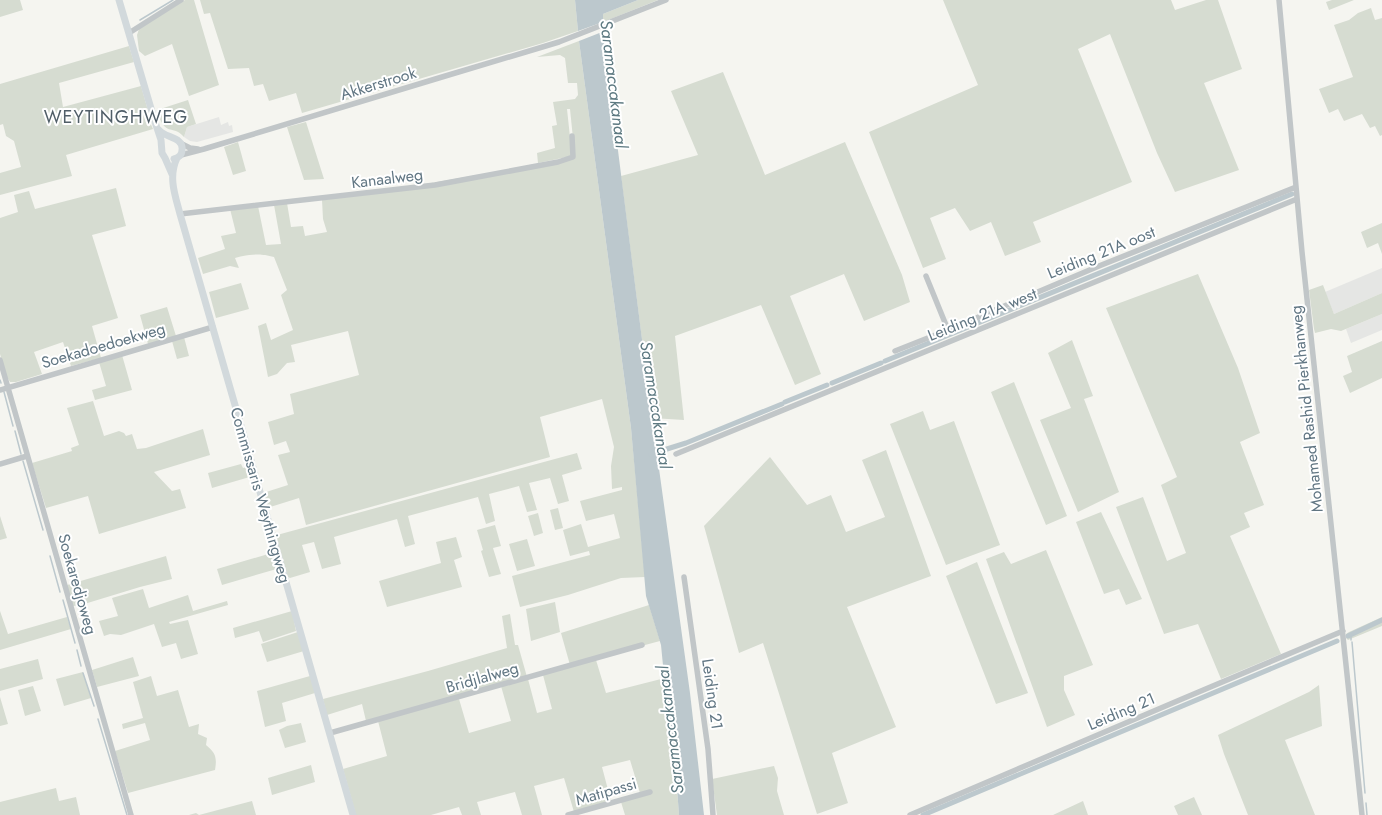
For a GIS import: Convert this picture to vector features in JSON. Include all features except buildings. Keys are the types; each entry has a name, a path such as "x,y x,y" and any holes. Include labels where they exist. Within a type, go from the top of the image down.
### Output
{"main road":[{"path":"119,0 156,126 159,133 162,152 165,158 174,160 179,157 182,148 180,143 177,140 162,134 156,126"},
{"path":"161,146 165,140 171,138"},
{"name":"Commissaris Weythingweg","path":"179,157 172,174 172,181 180,214 353,815"},
{"name":"Commissaris Weythingweg","path":"165,158 172,174"}],"street":[{"path":"129,33 181,0"},
{"name":"Akkerstrook","path":"179,157 559,42 666,0"},
{"name":"Mohamed Rashid Pierkhanweg","path":"1279,0 1320,426 1344,631 1362,815"},
{"name":"Kanaalweg","path":"180,214 435,185 558,162 573,157 572,136"},
{"path":"180,143 190,148 204,150"},
{"name":"Leiding 21A oost","path":"894,351 948,330 1088,270 1296,187"},
{"name":"Leiding 21A west","path":"676,454 1297,199"},
{"path":"926,276 948,330"},
{"name":"Soekadoedoekweg","path":"0,390 213,327"},
{"name":"Soekaredjoweg","path":"0,360 131,815"},
{"path":"0,464 27,456"},
{"name":"Leiding 21","path":"684,577 708,749 713,815"},
{"name":"Leiding 21","path":"910,815 1344,631"},
{"name":"Bridjlalweg","path":"330,734 642,645"},
{"name":"Matipassi","path":"568,815 650,792"}],"shaded area":[{"path":"0,0 20,0 23,10 0,17"},
{"path":"185,0 194,0 219,85 189,96 172,44 145,56 139,51 137,35 139,29"},
{"path":"200,0 575,0 578,31 543,43 302,113 296,93 269,101 263,84 254,86 249,68 228,69 210,13 204,14"},
{"path":"575,0 638,0 603,14 603,22 578,31"},
{"path":"638,0 658,0 603,22 603,14"},
{"path":"943,0 1171,0 1175,10 1206,0 1218,0 1242,69 1204,83 1239,170 1175,192 1157,153 1110,34 1078,49 1132,182 1033,222 1041,242 1005,256 991,222 970,231 955,208 930,218 946,259 923,268 869,132 978,85"},
{"path":"1332,0 1354,0 1329,10 1326,2"},
{"path":"1371,8 1375,20 1382,18 1382,135 1380,136 1375,126 1370,128 1362,114 1344,121 1338,109 1329,113 1319,89 1353,77 1334,25 1349,20 1358,13"},
{"path":"602,32 652,418 690,693 704,815 679,815 674,747 666,696 661,645 646,596 631,428 579,41"},
{"path":"579,41 631,428 645,577 621,578 568,595 520,607 512,576 590,555 589,551 570,556 563,530 581,524 588,547 620,538 614,514 586,521 580,501 622,490 622,487 612,489 611,466 614,447 602,399 540,417 550,457 306,525 299,498 267,508 263,493 288,485 278,455 290,452 286,441 274,445 268,422 294,414 290,394 359,375 348,331 291,345 295,362 287,363 277,374 268,377 258,326 266,323 271,340 293,330 281,295 287,290 274,257 250,255 235,258 239,268 230,266 203,274 198,258 225,249 221,236 236,233 230,209 258,206 266,245 281,244 274,205 287,203 291,227 303,226 305,236 327,232 323,219 322,200 374,193 575,158 570,109 567,109 572,156 538,163 537,153 555,148 552,126 557,125 553,102 575,99 578,95 577,83 568,83 565,58 560,55 537,57"},
{"path":"129,46 134,62 59,83 63,107 141,86 147,107 148,118 153,129 66,155 72,176 0,195 0,173 21,167 14,141 6,136 3,124 0,125 0,84"},
{"path":"723,72 765,175 845,142 902,275 910,302 864,321 844,274 790,296 821,374 795,385 761,305 675,336 684,420 652,418 621,176 698,155 671,91"},
{"path":"188,100 196,124 187,127 184,137 176,131 166,128 160,119 157,110"},
{"path":"219,117 221,125 228,122 229,126 232,125 233,132 197,142 190,141 184,137 187,127"},
{"path":"306,122 324,179 304,180 287,127"},
{"path":"238,142 246,171 233,175 224,147"},
{"path":"116,188 126,226 92,235 118,318 92,326 101,358 71,366 63,342 34,352 42,374 16,382 10,382 0,354 0,218 18,212 14,195 29,191 35,209"},
{"path":"1382,223 1382,254 1378,243 1367,248 1361,232"},
{"path":"1382,268 1382,293 1334,314 1325,292"},
{"path":"1198,274 1238,368 1260,433 1240,442 1264,505 1244,513 1250,527 1230,536 1281,654 1221,679 1198,624 1164,634 1116,507 1143,497 1167,561 1186,553 1161,485 1177,477 1106,308"},
{"path":"241,283 249,309 216,318 209,292"},
{"path":"1323,285 1334,314 1382,293 1382,314 1341,331 1331,329 1315,333 1309,290"},
{"path":"167,307 176,336 148,344 140,315"},
{"path":"1382,314 1382,330 1351,343 1346,329"},
{"path":"184,337 189,356 177,359 172,341"},
{"path":"1072,340 1093,396 1084,399 1119,492 1078,512 1040,420 1071,408 1048,353"},
{"path":"1382,341 1382,378 1350,393 1343,376 1352,372 1347,356"},
{"path":"122,355 132,390 95,400 92,390 106,386 99,362"},
{"path":"1014,382 1067,516 1046,525 991,392"},
{"path":"93,401 104,436 119,431 124,433 126,436 132,434 137,449 146,448 203,429 210,455 154,472 172,491 180,489 186,508 99,534 88,496 46,508 32,463 72,451 71,448 79,445 67,408"},
{"path":"923,411 930,430 954,421 1000,545 946,565 890,424"},
{"path":"886,450 931,576 847,607 896,727 832,753 848,803 817,814 763,643 739,653 704,526 770,457 807,505 831,495 846,532 885,517 862,460"},
{"path":"577,453 582,469 562,475 569,501 558,504 550,478 529,483 537,510 527,512 519,486 489,494 495,521 486,524 478,497 408,516 415,544 405,547 397,519 334,537 341,564 322,569 314,542 302,545 310,572 290,578 288,577 276,536 277,535"},
{"path":"241,464 243,468 250,466 253,476 212,488 208,473"},
{"path":"558,508 563,528 555,530 550,510"},
{"path":"1101,512 1142,599 1126,605 1119,589 1104,594 1076,522"},
{"path":"538,513 543,533 534,536 528,516"},
{"path":"0,516 7,538 0,540"},
{"path":"495,525 501,546 493,548 501,574 489,577 481,551 483,550 477,530"},
{"path":"456,537 462,557 454,560 462,587 387,607 379,581 441,563 436,542"},
{"path":"527,539 535,566 517,571 509,544"},
{"path":"1046,550 1093,665 1064,676 1064,690 1075,715 1047,727 986,559 1004,552 1011,564"},
{"path":"275,552 280,568 222,585 217,569"},
{"path":"166,556 172,579 73,606 67,585"},
{"path":"977,562 1028,693 996,704 946,576"},
{"path":"143,589 149,608 188,595 193,611 227,601 228,605 169,622 170,624 188,620 198,654 181,659 176,643 162,647 154,624 121,635 110,634 104,636 99,621 118,616 112,598"},
{"path":"555,602 560,632 531,641 526,609"},
{"path":"649,605 660,641 570,665 561,633"},
{"path":"0,611 8,634 67,617 71,629 0,650"},
{"path":"292,611 296,631 263,642 259,631 235,638 233,628"},
{"path":"510,614 515,645 518,645 527,677 366,721 362,704 327,715 323,699 507,648 502,616"},
{"path":"1382,617 1382,626 1348,640 1346,638 1346,634 1349,632"},
{"path":"298,632 304,651 267,662 261,644"},
{"path":"133,657 139,676 97,687 92,670"},
{"path":"38,659 43,679 0,691 0,669"},
{"path":"596,660 606,693 665,678 674,747 679,815 625,815 621,802 640,793 630,760 602,767 611,801 574,812 564,778 534,786 542,815 522,815 515,792 477,802 481,815 462,815 459,807 431,815 356,815 343,769 387,756 378,721 459,699 469,733 511,721 501,686 528,679 537,713 552,709 543,675"},
{"path":"83,672 91,698 64,706 56,679"},
{"path":"151,676 157,696 178,690 189,727 199,724 198,734 207,738 206,745 215,756 215,770 128,793 115,751 150,740 145,723 123,729 122,724 143,718 133,682"},
{"path":"310,676 315,693 282,703 286,721 265,727 257,691"},
{"path":"1319,685 1322,726 1285,740 1315,815 1248,815 1218,735 1309,692"},
{"path":"33,686 41,711 25,716 18,690"},
{"path":"0,697 8,724 0,726"},
{"path":"301,723 306,742 285,748 279,730 287,726"},
{"path":"311,765 315,782 272,795 268,778"},
{"path":"774,766 778,778 777,791 784,815 717,815 712,779"},
{"path":"56,788 59,801 76,797 80,815 0,815 0,802"},
{"path":"1194,797 1202,815 1178,815 1174,806"},
{"path":"252,801 256,815 199,815"},
{"path":"1083,801 1088,815 1053,815"}],"waterway":[{"path":"140,20 173,0"},
{"path":"885,361 1292,194"},
{"path":"832,383 881,363"},
{"path":"785,402 827,385"},
{"path":"4,392 13,426"},
{"name":"Saramaccakanaal","path":"651,454 686,443 782,404"},
{"path":"15,431 21,454"},
{"path":"23,461 43,530"},
{"path":"50,556 60,592"},
{"path":"63,600 75,643"},
{"path":"1348,636 1382,620"},
{"path":"1351,634 1351,640"},
{"path":"923,815 1337,641"},
{"path":"1352,642 1365,793"},
{"path":"77,650 81,666"},
{"path":"83,673 94,706"},
{"path":"98,719 127,815"},
{"path":"1366,803 1367,815"}],"district":[{"name":"WEYTINGHWEG","path":"116,117"}]}
